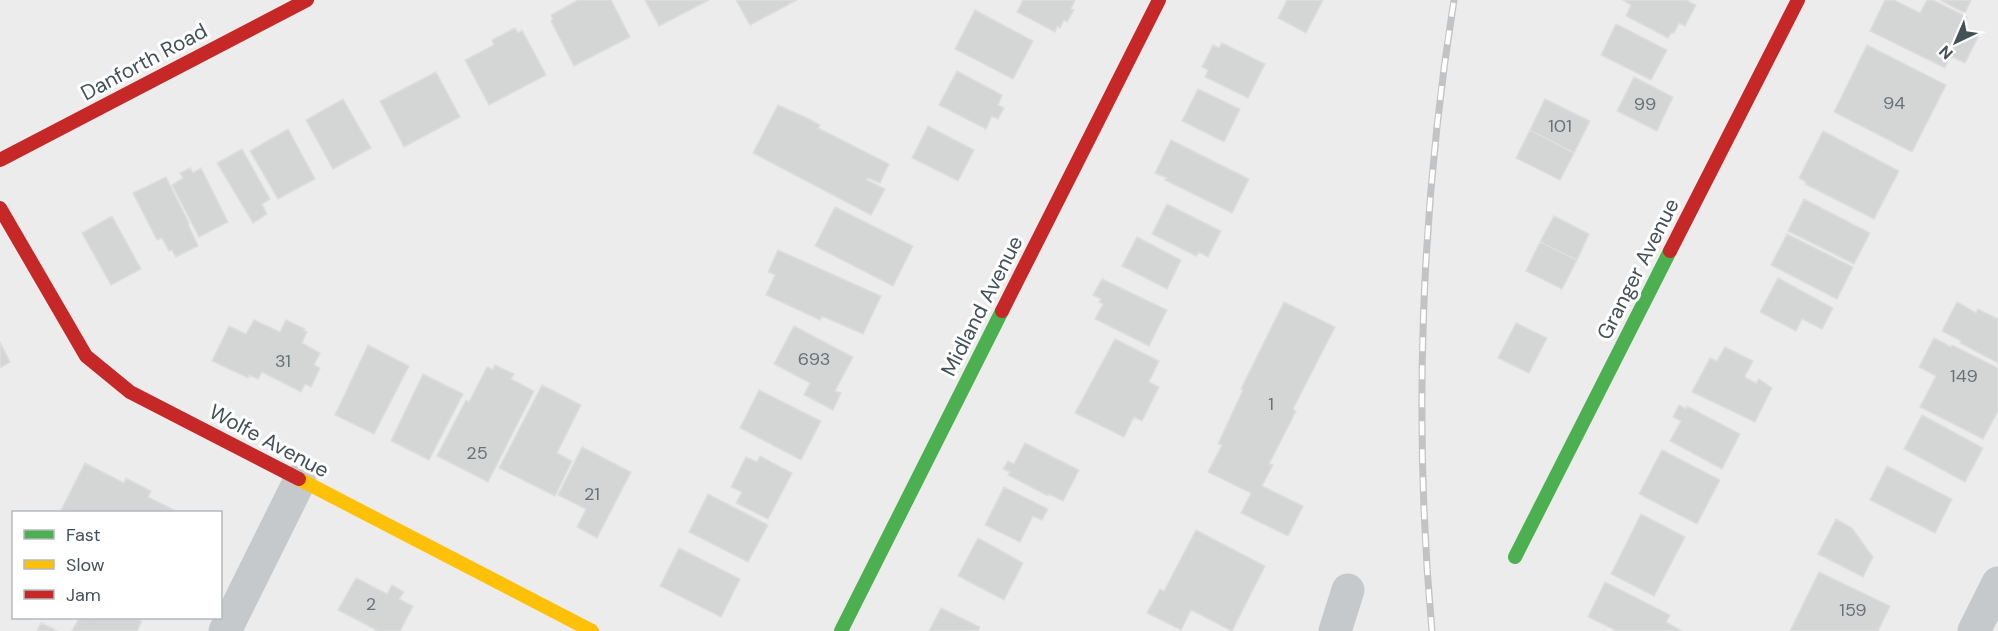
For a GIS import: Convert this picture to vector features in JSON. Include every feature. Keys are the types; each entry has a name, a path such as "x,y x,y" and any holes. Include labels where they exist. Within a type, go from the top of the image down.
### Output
{"street":[{"name":"Danforth Road","path":"0,160 307,0"},
{"name":"Midland Avenue","path":"841,631 1159,0"},
{"name":"Granger Avenue","path":"1515,557 1798,0"},
{"name":"Wolfe Avenue","path":"0,208 86,356 130,392 592,631"},
{"path":"225,631 300,480"},
{"path":"1974,631 1998,583"},
{"path":"1335,631 1348,590"}],"building":[{"path":"578,0 611,0 630,37 574,66 551,21 553,19 551,15"},
{"path":"645,0 709,0 659,26"},
{"path":"736,0 797,0 750,25"},
{"path":"1023,0 1075,0 1071,9 1074,10 1067,22 1064,20 1060,28 1057,26 1055,32 1017,12"},
{"path":"1287,0 1323,0 1306,33 1278,18"},
{"path":"1623,0 1686,0 1696,5 1685,26 1679,23 1674,33 1672,32 1668,38 1626,16 1631,5"},
{"path":"1885,0 1894,0 1920,13 1927,0 1933,0 1967,17 1961,29 1978,37 1965,63 1950,56 1945,68 1870,31"},
{"path":"1940,0 1971,0 1965,13"},
{"path":"975,10 1033,41 1013,79 955,49"},
{"path":"1616,24 1667,50 1651,80 1601,55"},
{"path":"515,28 518,33 522,30 546,75 489,105 465,60 494,45 492,40"},
{"path":"1222,43 1265,64 1248,98 1205,77 1208,70 1202,67 1213,45 1219,48"},
{"path":"1867,45 1946,85 1912,152 1834,112"},
{"path":"957,71 1002,95 998,105 1004,108 998,119 992,116 986,129 939,105"},
{"path":"436,72 460,117 404,147 380,101"},
{"path":"1634,77 1673,97 1657,131 1617,111"},
{"path":"1198,89 1240,109 1224,142 1182,121"},
{"path":"343,99 371,148 333,169 306,120"},
{"path":"1545,99 1590,121 1574,153 1530,130"},
{"path":"778,105 809,119 820,125 818,128 889,164 880,183 868,178 867,180 885,189 871,215 753,153"},
{"path":"928,126 974,150 958,181 912,158"},
{"path":"288,129 315,179 278,199 250,151"},
{"path":"1530,130 1574,153 1560,180 1516,158"},
{"path":"1823,131 1899,171 1874,219 1805,184 1806,182 1799,178"},
{"path":"1171,140 1249,179 1232,213 1155,173"},
{"path":"242,149 270,199 262,204 267,214 253,223 217,163"},
{"path":"190,168 193,173 201,168 228,222 199,237 172,185 183,178 180,173"},
{"path":"166,177 198,246 176,257 172,250 169,251 162,238 157,240 133,193"},
{"path":"1804,199 1870,233 1854,264 1788,231"},
{"path":"1167,204 1221,231 1208,257 1199,252 1196,256 1152,234"},
{"path":"835,207 913,246 893,286 815,246"},
{"path":"112,216 141,269 111,285 82,233"},
{"path":"1554,216 1589,234 1577,260 1540,242"},
{"path":"1787,234 1853,267 1837,299 1771,265"},
{"path":"1137,237 1181,260 1167,289 1122,266"},
{"path":"1540,242 1577,260 1562,289 1526,271"},
{"path":"778,250 881,296 863,334 822,316 820,320 766,295 775,275 768,272"},
{"path":"1778,278 1833,308 1822,329 1802,319 1796,331 1760,312"},
{"path":"1102,279 1167,310 1149,346 1095,319 1103,304 1099,302 1101,299 1093,295"},
{"path":"1284,302 1335,327 1293,409 1296,411 1269,464 1273,465 1262,486 1303,506 1288,536 1241,513 1251,493 1208,472 1222,445 1218,444 1243,390 1241,389"},
{"path":"1957,302 1976,313 1978,309 1998,319 1998,363 1942,331"},
{"path":"254,320 280,332 286,320 305,329 304,331 307,332 302,343 320,353 314,365 320,368 311,387 305,384 301,392 262,372 258,379 249,375 248,378 212,361 229,326 246,334"},
{"path":"1516,323 1547,338 1529,373 1498,358"},
{"path":"794,326 853,357 835,391 841,393 833,410 804,395 810,383 774,364"},
{"path":"1934,338 1998,368 1998,411 1983,439 1920,407 1936,376 1919,367"},
{"path":"1115,339 1159,361 1149,382 1159,387 1142,421 1134,417 1124,437 1075,413"},
{"path":"0,342 10,362 0,368"},
{"path":"368,345 409,366 374,434 335,415"},
{"path":"1725,347 1753,361 1746,378 1756,383 1759,379 1772,388 1755,422 1692,392 1710,358 1717,361"},
{"path":"495,365 514,374 511,379 534,391 488,482 437,456 466,400 469,402 487,367 493,370"},
{"path":"423,374 463,394 429,460 391,441"},
{"path":"542,385 581,405 557,453 572,461 555,496 499,468"},
{"path":"759,390 821,421 801,460 740,428"},
{"path":"1679,405 1686,409 1687,406 1740,434 1722,469 1670,441 1681,421 1673,417"},
{"path":"1922,415 1983,448 1965,482 1904,449"},
{"path":"1025,443 1079,470 1063,501 1049,494 1048,496 1008,475 1010,472 1003,469 1008,461 1014,464"},
{"path":"582,447 631,472 597,538 577,527 586,509 558,495"},
{"path":"1662,450 1720,480 1697,524 1639,494"},
{"path":"760,456 792,473 768,519 736,503 742,492 731,487 746,457 757,462"},
{"path":"85,463 124,483 126,478 151,491 148,497 176,511 61,511"},
{"path":"1887,466 1952,499 1935,533 1870,500"},
{"path":"1004,487 1048,509 1042,520 1033,516 1020,542 985,525"},
{"path":"708,494 768,525 748,562 689,532"},
{"path":"1641,514 1685,537 1654,596 1611,574"},
{"path":"1836,519 1852,528 1873,557 1863,577 1818,554"},
{"path":"1196,530 1265,566 1232,631 1191,610 1181,630 1147,613 1160,589 1164,591"},
{"path":"978,538 1023,563 1004,600 958,576"},
{"path":"679,548 740,579 721,617 660,586"},
{"path":"1819,572 1890,606 1878,631 1790,631"},
{"path":"356,578 387,594 392,585 404,592 399,599 413,606 400,631 378,631 338,610"},
{"path":"1605,582 1670,615 1666,622 1682,631 1617,631 1588,617"},
{"path":"941,608 980,627 978,631 929,631"},
{"path":"78,619 137,619 142,621 137,631 72,631"},
{"path":"41,623 58,631 37,631"}],"railway":[{"path":"1432,631 1423,474 1423,315 1434,156 1454,0"}],"traffic: fast":[{"path":"1515,557 1670,251"},
{"path":"841,631 1002,311"}],"traffic: slow":[{"path":"299,479 592,631"}],"traffic: jam":[{"path":"0,160 307,0"},
{"path":"1002,311 1159,0"},
{"path":"1670,251 1798,0"},
{"path":"0,208 86,356 130,392 299,479"}]}
